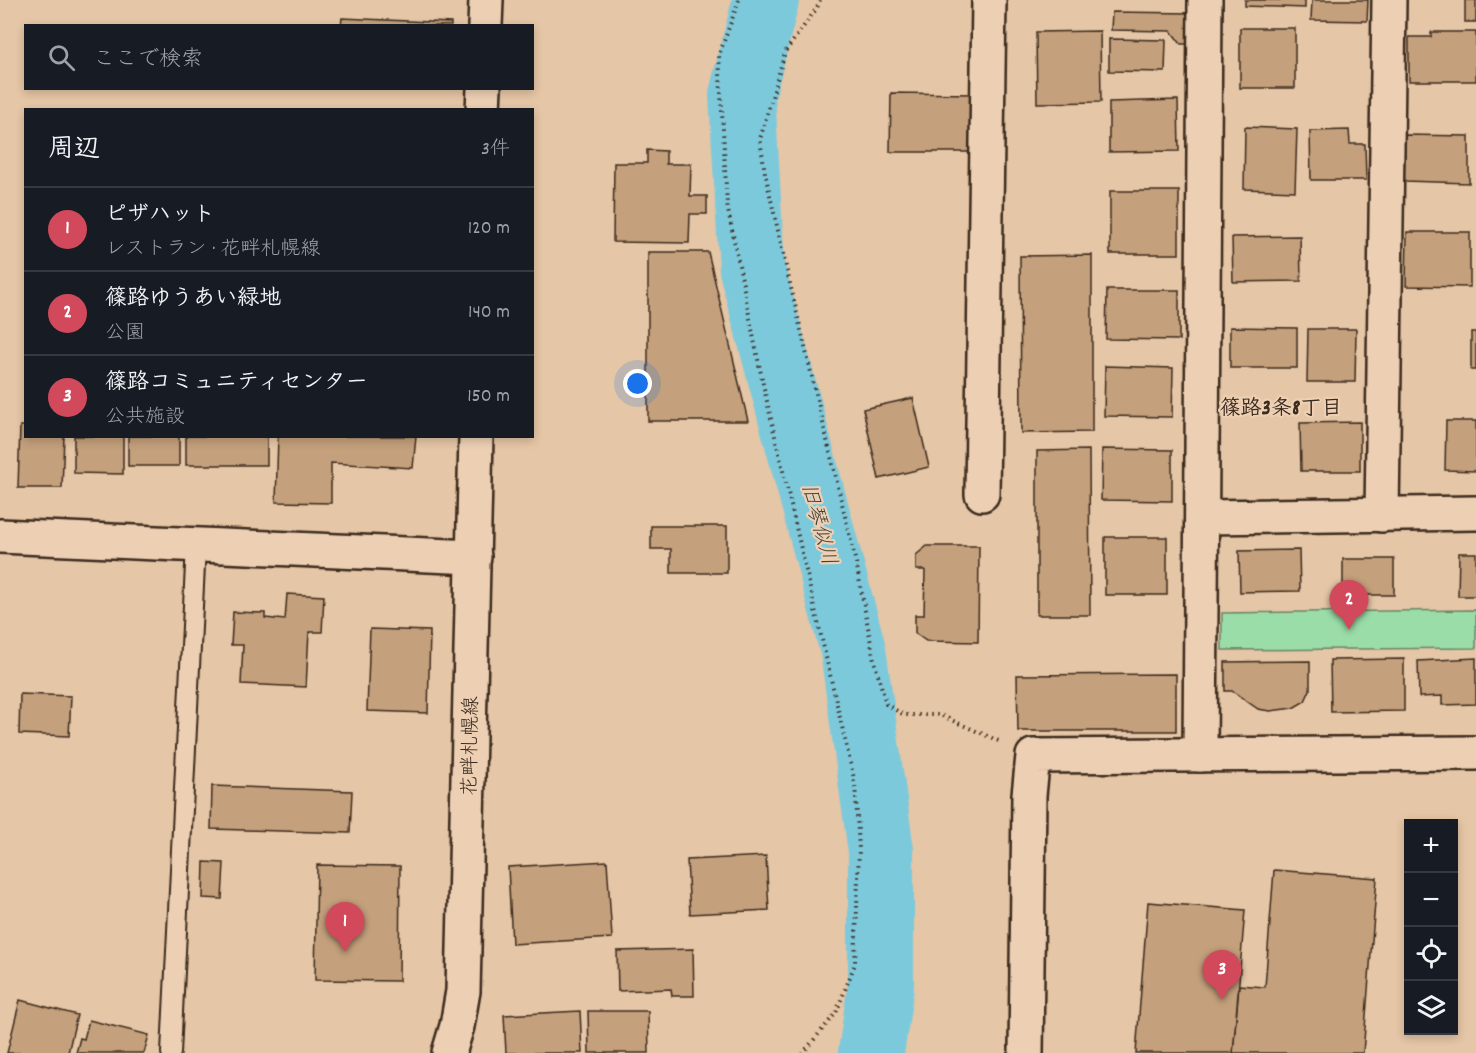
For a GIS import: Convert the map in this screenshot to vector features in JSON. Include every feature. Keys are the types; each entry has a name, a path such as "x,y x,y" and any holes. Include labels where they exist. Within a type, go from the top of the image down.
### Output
{"street":[{"path":"485,24 486,0"},
{"path":"982,494 989,0"},
{"path":"1200,755 1205,0"},
{"path":"1382,515 1389,0"},
{"path":"483,108 484,90"},
{"name":"花畔札幌線","path":"449,1053 457,1026 463,991 476,438"},
{"path":"1203,517 1476,513"},
{"path":"0,536 474,557"},
{"path":"1026,1053 1029,795 1033,756 1476,753"}],"lane":[{"path":"171,1053 196,545"}],"path":[{"path":"739,0 719,55 726,205 763,384 855,783 859,849 855,964 836,1013 803,1053"},
{"path":"820,0 817,8 785,51 760,139 765,173 857,567 874,660 886,705 904,716 940,715 1033,756"}],"green space":[{"path":"1476,610 1476,648 1222,650 1222,613"}],"building":[{"path":"1245,0 1305,0 1305,8 1245,6"},
{"path":"1312,0 1368,0 1367,21 1311,20"},
{"path":"1465,0 1476,0 1476,22 1465,22"},
{"path":"1112,12 1191,13 1190,44 1181,44 1171,31 1111,30"},
{"path":"342,18 451,23 451,24 341,24"},
{"path":"1240,28 1295,28 1295,88 1240,88"},
{"path":"1100,31 1101,102 1037,103 1036,32"},
{"path":"1431,32 1476,32 1476,81 1409,81 1409,37 1431,37"},
{"path":"1109,39 1166,40 1165,72 1109,71"},
{"path":"891,93 974,94 973,152 890,152"},
{"path":"1178,100 1179,151 1109,152 1109,102"},
{"path":"1245,127 1297,129 1295,191 1244,189"},
{"path":"1349,130 1350,144 1365,144 1366,180 1311,180 1310,131"},
{"path":"1405,135 1469,136 1469,183 1404,181"},
{"path":"647,150 666,151 666,164 691,164 690,196 707,196 707,214 690,214 689,243 613,242 614,163 647,163"},
{"path":"1110,191 1179,191 1179,254 1110,254"},
{"path":"1407,232 1470,232 1470,287 1406,286"},
{"path":"1300,236 1301,281 1233,282 1232,237"},
{"path":"648,252 708,252 748,421 648,421"},
{"path":"1092,255 1092,432 1021,433 1020,256"},
{"path":"1107,290 1179,290 1179,340 1106,339"},
{"path":"1230,327 1297,328 1297,368 1230,368"},
{"path":"1308,329 1356,329 1355,382 1307,382"},
{"path":"1471,332 1476,332 1476,370 1471,370"},
{"path":"1105,366 1173,368 1172,417 1104,416"},
{"path":"913,398 929,467 879,479 863,409"},
{"path":"1446,421 1476,421 1476,471 1445,470"},
{"path":"1360,422 1360,471 1301,471 1300,423"},
{"path":"20,426 24,426 24,438 64,438 62,488 18,488"},
{"path":"74,438 123,438 123,474 74,473"},
{"path":"128,438 179,438 179,466 128,466"},
{"path":"186,438 267,438 267,465 186,465"},
{"path":"278,438 416,438 413,468 331,463 331,503 276,502"},
{"path":"1102,449 1172,450 1172,501 1101,500"},
{"path":"1089,450 1090,615 1037,615 1037,451"},
{"path":"651,526 727,526 727,573 671,573 671,549 651,549"},
{"path":"1105,537 1167,537 1167,595 1105,595"},
{"path":"927,546 979,546 978,642 926,641 915,633 915,615 924,615 925,570 916,570 916,555"},
{"path":"1299,550 1300,591 1240,592 1239,551"},
{"path":"1459,553 1476,553 1476,596 1458,596"},
{"path":"1343,559 1394,559 1394,595 1343,595"},
{"path":"287,594 324,596 322,632 309,632 306,687 241,684 243,645 231,645 233,612 265,613 265,618 285,620"},
{"path":"370,629 430,631 428,713 367,711"},
{"path":"1476,658 1476,704 1442,705 1442,696 1419,697 1418,661"},
{"path":"1404,659 1404,711 1331,712 1330,660"},
{"path":"1310,661 1310,690 1305,701 1293,708 1270,711 1258,709 1232,691 1225,691 1225,662"},
{"path":"1176,674 1176,731 1018,731 1017,675"},
{"path":"20,694 71,696 69,736 19,734"},
{"path":"212,786 352,791 350,833 211,829"},
{"path":"766,856 769,910 690,914 687,860"},
{"path":"607,861 612,938 512,944 508,867"},
{"path":"204,862 224,863 222,899 203,898"},
{"path":"317,865 400,866 399,981 315,980"},
{"path":"1274,870 1377,878 1363,1053 1233,1053 1239,985 1265,987"},
{"path":"1148,902 1245,910 1233,1053 1136,1053"},
{"path":"693,949 694,996 672,996 671,989 618,991 617,951"},
{"path":"20,1000 77,1015 68,1053 7,1053"},
{"path":"580,1011 582,1053 506,1053 504,1015"},
{"path":"588,1011 648,1011 649,1053 589,1053"},
{"path":"89,1020 149,1035 144,1053 76,1053 80,1038 84,1039"}],"waterway":[{"name":"旧琴似川","path":"766,0 742,95 752,269 853,650 881,851 881,985 871,1053"}],"place":[{"name":"篠路ゆうあい緑地","path":"1349,630"},
{"name":"ピザハット","path":"345,952"},
{"name":"篠路コミュニティセンター","path":"1222,1000"}],"district":[{"name":"篠路3条8丁目","path":"1281,407"}]}
